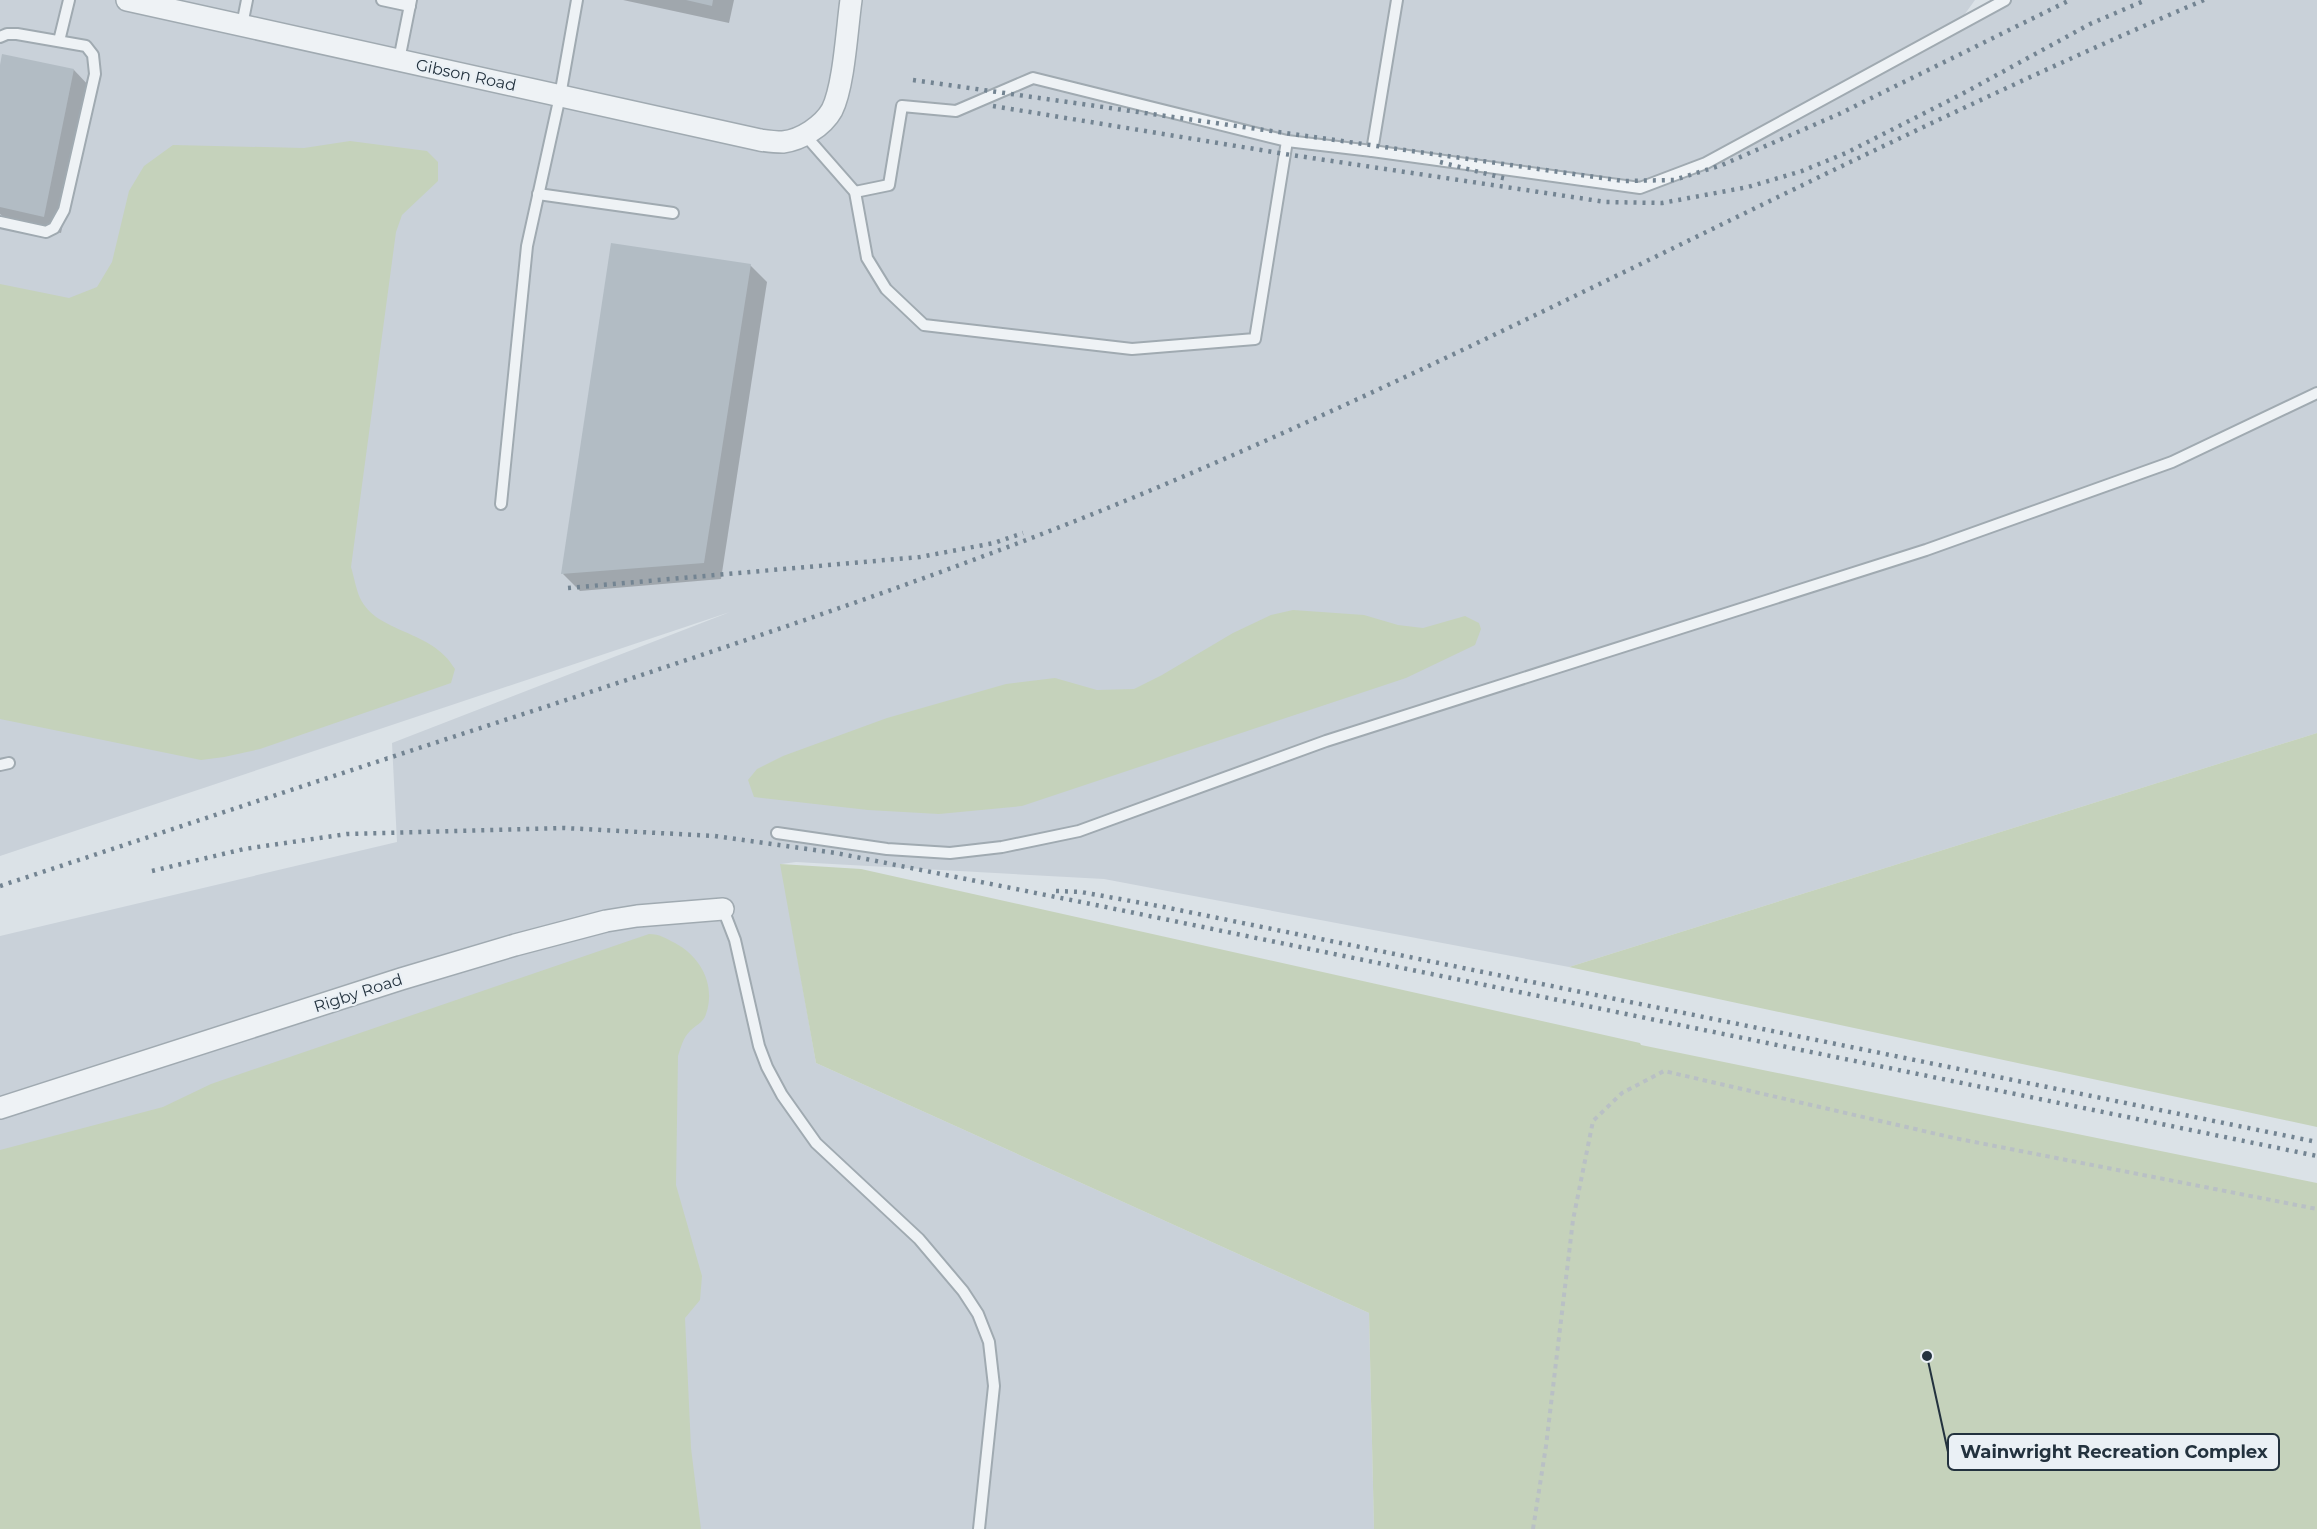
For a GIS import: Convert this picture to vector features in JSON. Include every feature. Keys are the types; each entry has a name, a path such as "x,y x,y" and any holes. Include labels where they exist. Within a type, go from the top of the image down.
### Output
{"street":[{"name":"Gibson Road","path":"127,0 760,140 784,142 805,135"},
{"path":"805,135 825,120 835,100 850,0"},
{"name":"Rigby Road","path":"0,1108 401,979 526,942 606,921 637,916 723,909"}],"lane":[{"path":"59,42 69,0"},
{"path":"242,25 247,0"},
{"path":"382,0 411,3 399,60"},
{"path":"501,504 527,246 560,96 577,0"},
{"path":"1372,151 1397,0"},
{"path":"855,192 889,185 902,106 956,111 1033,78 1287,141 1640,188 1706,163 2005,0"},
{"path":"0,37 17,34 86,46 93,55 95,74 64,210 54,228 46,232 0,222"},
{"path":"805,135 855,192 867,258 886,289 924,325 1132,349 1256,339 1287,141"},
{"path":"538,194 673,213"},
{"path":"777,833 887,849 950,853 1002,847 1078,831 1326,741 1926,550 2172,462 2317,393"},
{"path":"723,909 735,940 759,1046 782,1095 816,1143 919,1239 963,1291 978,1314 989,1342 994,1386 980,1529"}],"path":[{"path":"1533,1529 1546,1446 1573,1220 1593,1121 1622,1093 1664,1071 1954,1138 2317,1209"}],"shaded area":[{"path":"0,0 1975,0 1962,18 1993,0 2317,0 2317,733 1569,967 1104,879 796,862 781,864 816,1063 1369,1313 1374,1529 0,1529 0,936 397,842 392,743 730,612 0,856"}],"green space":[{"path":"350,141 427,151 438,162 438,181 402,215 396,232 351,567 360,598 368,610 391,626 433,646 445,656 455,669 451,683 260,749 201,760 0,719 0,284 69,298 97,287 112,262 129,191 144,166 173,145 304,148"},
{"path":"1293,610 1364,615 1398,625 1423,628 1465,616 1479,623 1481,629 1475,645 1406,678 1022,806 939,814 868,810 754,797 748,780 757,769 783,756 887,718 1006,684 1055,678 1097,690 1134,689 1233,633 1271,615"},
{"path":"2317,733 2317,1127 1569,967"},
{"path":"780,864 861,869 1641,1045 2317,1183 2317,1529 1374,1529 1369,1313 816,1063"},
{"path":"649,934 675,943 692,956 704,973 709,993 705,1017 690,1031 682,1043 678,1056 676,1185 702,1276 700,1300 685,1318 691,1448 701,1529 0,1529 0,1150 163,1107 211,1084"}],"building":[{"path":"686,0 713,0 712,6"},
{"path":"2,54 74,69 44,217 0,207 0,65"},
{"path":"611,243 751,264 704,563 561,574"}],"railway":[{"path":"913,80 1623,181 1674,180 1722,165 1839,114 2070,0"},
{"path":"993,106 1285,154 1606,202 1662,203 1748,187 1802,171 1846,153 1962,94 2090,24 2146,0"},
{"path":"0,886 762,635 906,585 1120,503 1393,383 1932,123 2204,0"},
{"path":"1440,162 1507,179"},
{"path":"568,588 920,557 994,543 1023,533"},
{"path":"152,871 244,849 347,834 564,828 715,836 836,853 2317,1156"},
{"path":"1056,891 1081,892 1164,907 2317,1142"}],"place":[{"name":"Wainwright Recreation Complex","path":"1927,1356"}]}
